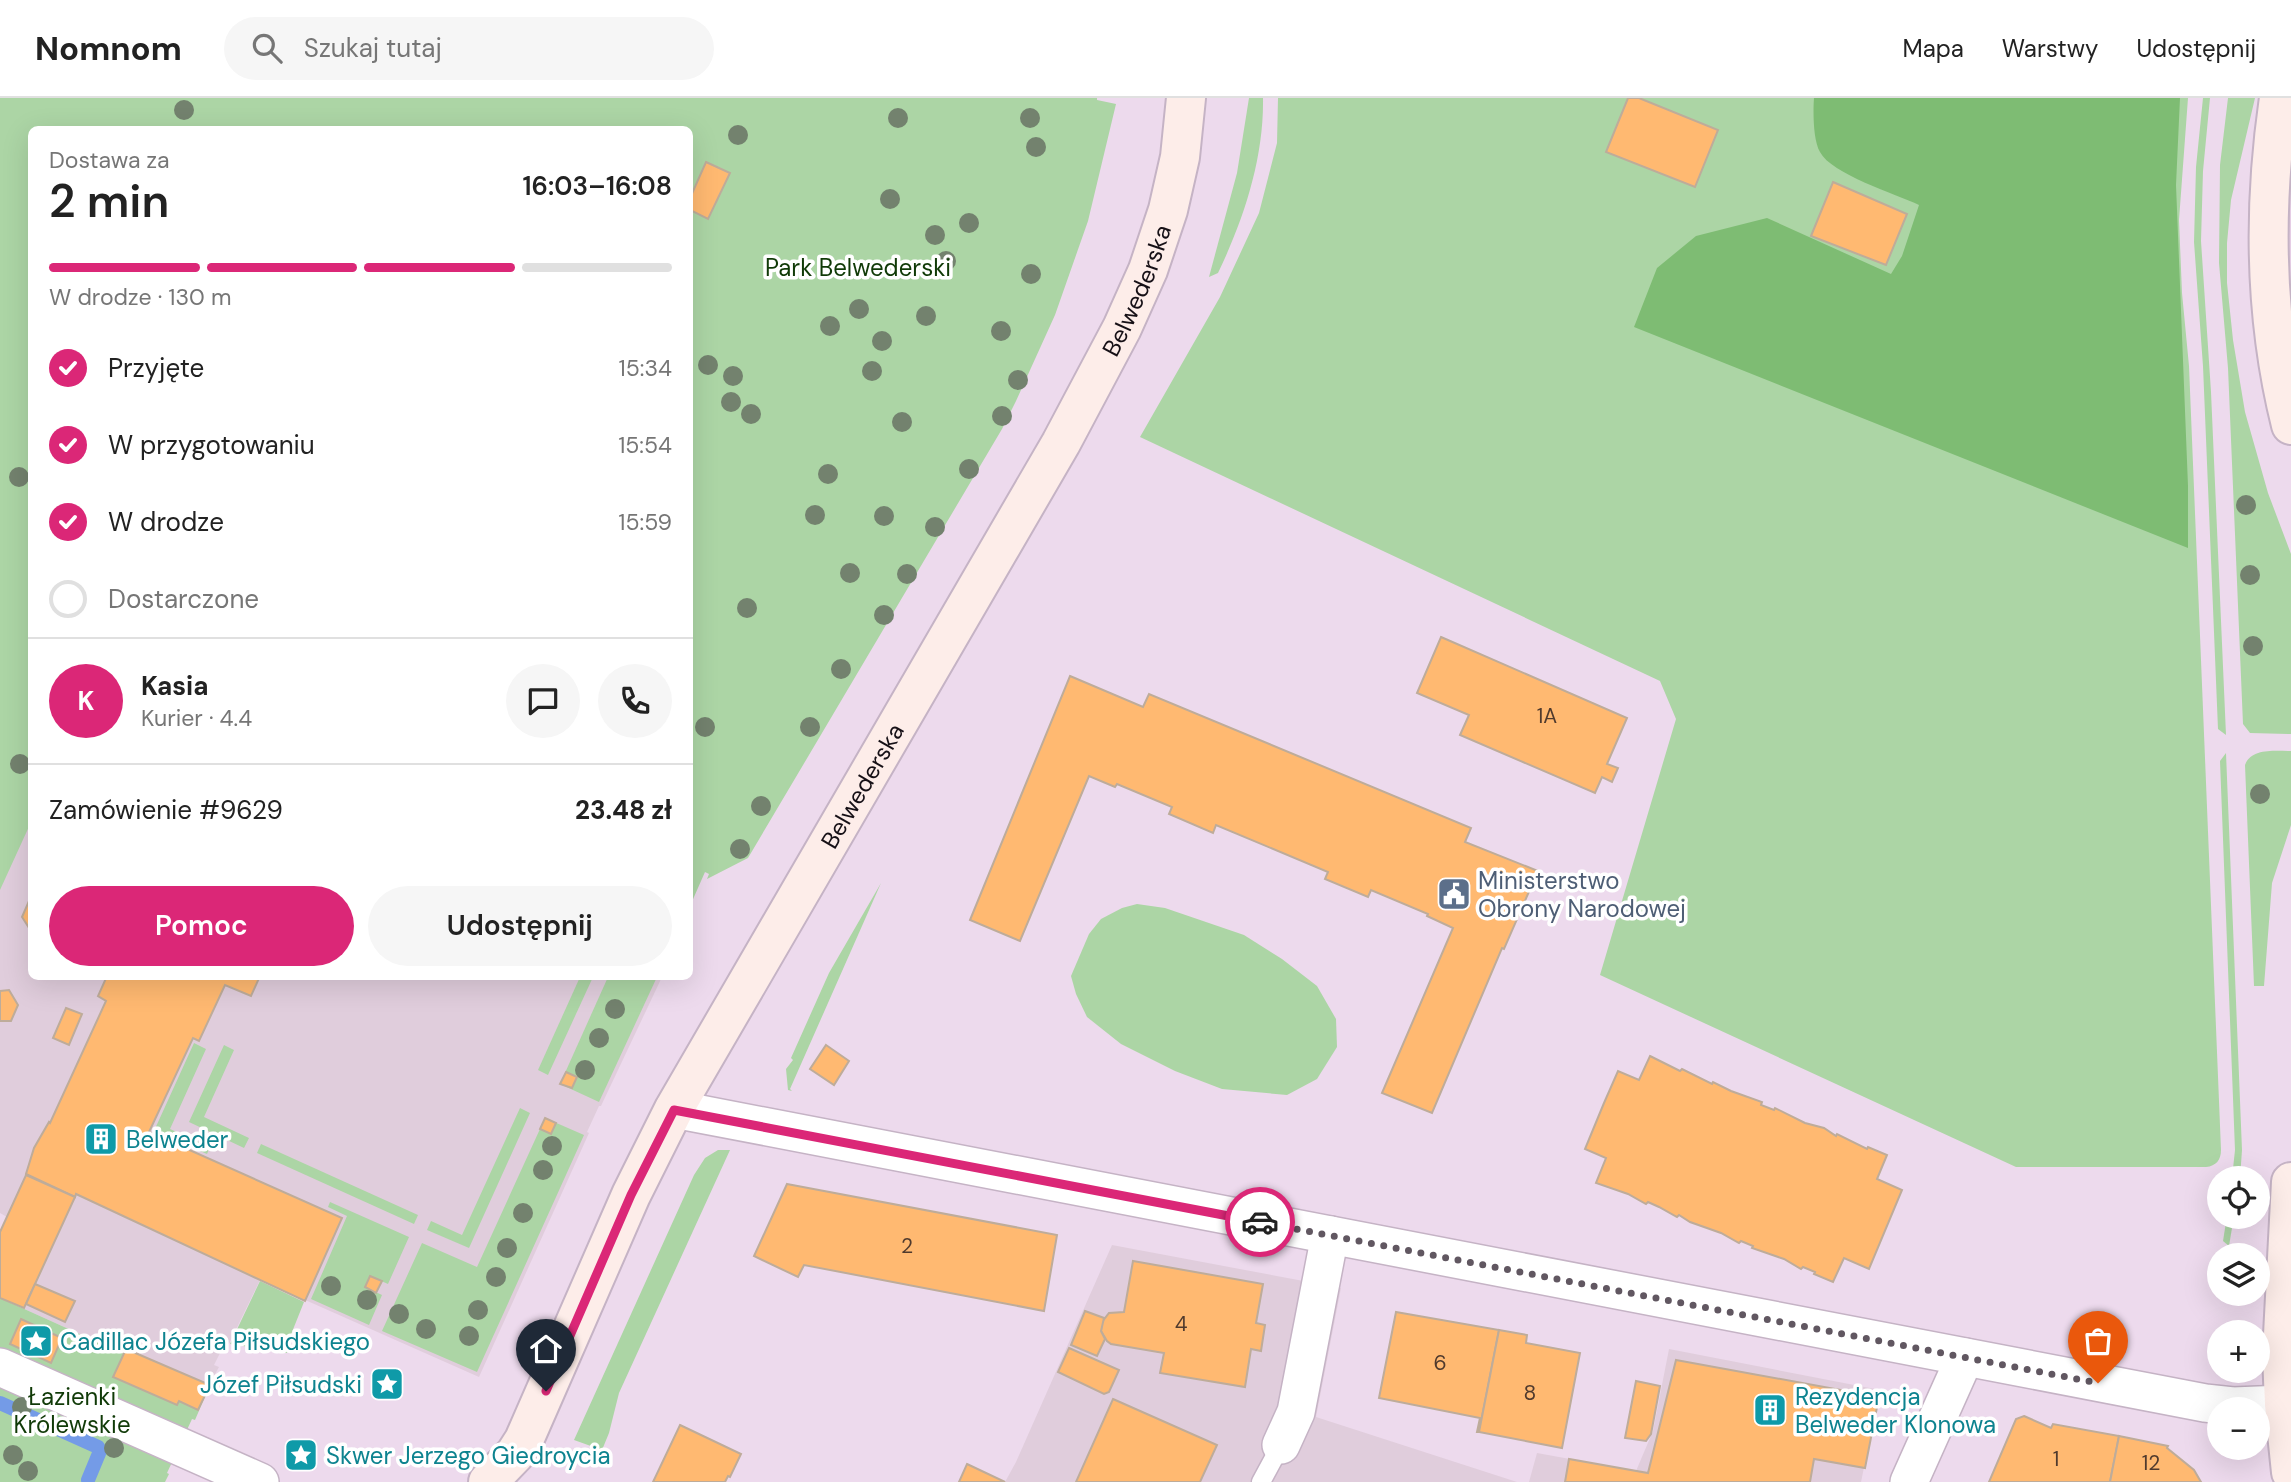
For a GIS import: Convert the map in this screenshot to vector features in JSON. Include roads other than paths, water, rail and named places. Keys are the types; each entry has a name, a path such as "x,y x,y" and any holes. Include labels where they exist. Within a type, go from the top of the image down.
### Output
{"street":[{"name":"Belwederska","path":"500,1476 524,1440 631,1195 674,1110 1054,455 1122,328 1148,270 1168,210 1180,157 1186,98"},
{"path":"2279,98 2271,160 2267,252 2273,330 2291,425"},
{"path":"674,1110 2205,1403 2233,1406 2284,1405"},
{"path":"2291,1182 2283,1341 2284,1405 2291,1472"},
{"path":"1281,1445 1296,1412 1330,1236"},
{"path":"1909,1482 1965,1357"},
{"path":"0,1367 260,1482"}],"lane":[{"path":"1261,1482 1281,1445"}],"waterway":[{"path":"0,1403 98,1447 100,1451 88,1480"}],"place":[{"name":"Ministerstwo Obrony Narodowej","path":"1454,894"},
{"name":"Belweder","path":"101,1139"},
{"name":"Cadillac Józefa Piłsudskiego","path":"36,1341"},
{"name":"Józef Piłsudski","path":"387,1384"},
{"name":"Rezydencja Belweder Klonowa","path":"1770,1410"},
{"name":"Skwer Jerzego Giedroycia","path":"301,1455"}],"park label":[{"name":"Park Belwederski","path":"858,267"},
{"name":"Łazienki Królewskie","path":"72,1410"}]}
